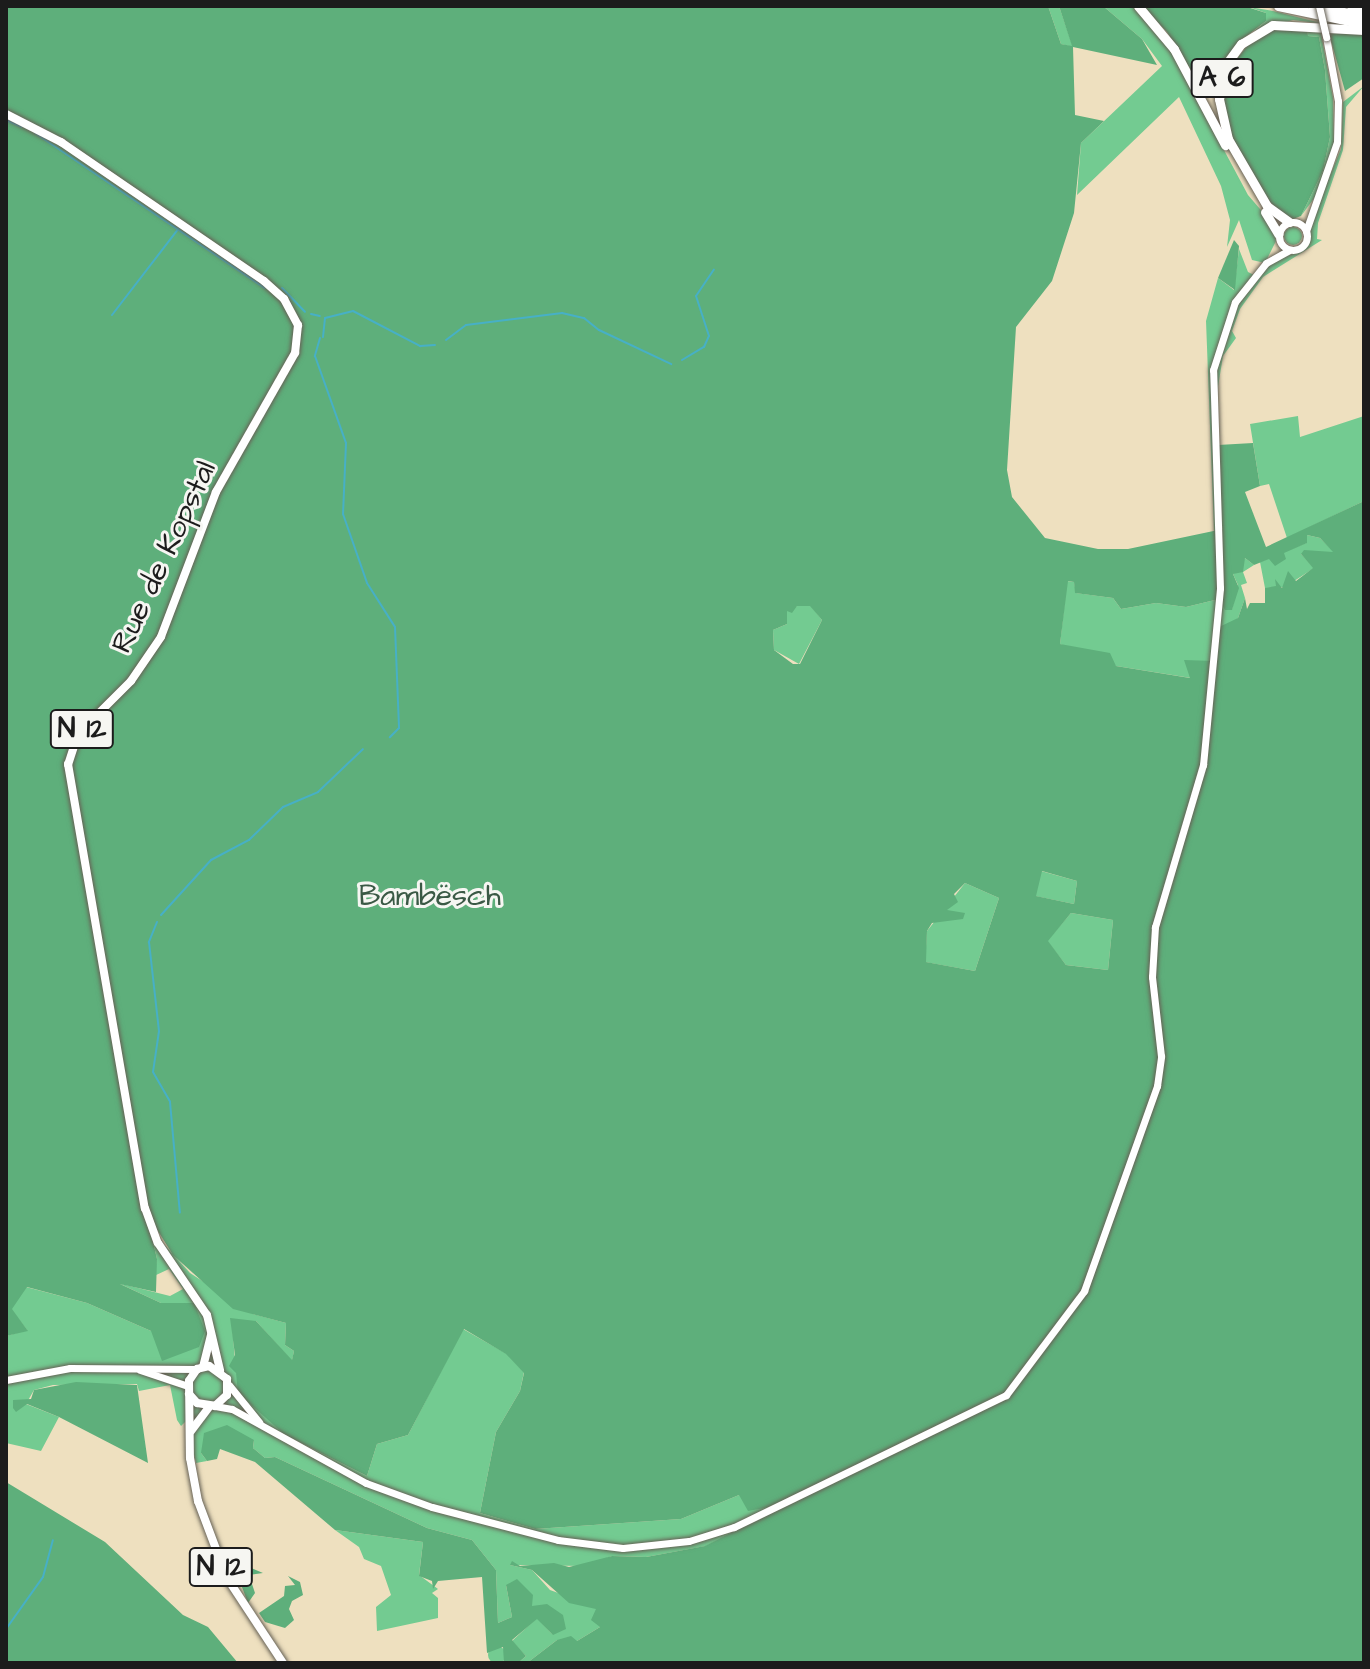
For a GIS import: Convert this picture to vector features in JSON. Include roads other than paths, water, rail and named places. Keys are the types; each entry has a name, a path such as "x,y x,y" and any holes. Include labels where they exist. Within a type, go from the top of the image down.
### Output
{"highway":[{"path":"1138,6 1174,49 1278,237"},
{"path":"1278,6 1364,24"},
{"path":"1312,6 1364,16"},
{"path":"1351,6 1364,9"},
{"name":"A 6","path":"1293,222 1267,206 1228,139 1219,99 1227,63 1241,44 1273,25 1364,30"}],"main road":[{"path":"1266,263 1305,244 1306,231 1331,168 1338,128 1319,6"},
{"name":"Rue de Kopstal","path":"6,114 61,142 264,281 284,299 298,325 295,353 216,492 161,637 131,681 78,734 68,764 145,1208 158,1243 199,1300 212,1330 220,1370"},
{"path":"134,1368 188,1390 212,1406 267,1429 366,1483 432,1507 558,1540 641,1547 689,1541 761,1516 989,1407 1017,1383 1084,1291 1157,1086 1161,1056 1152,977 1155,927 1203,765 1220,588 1213,370 1235,302 1266,263 1278,237 1316,205"},
{"path":"1293,222 1306,231"},
{"path":"1278,237 1289,250"},
{"path":"188,1390 200,1368 212,1330"},
{"path":"6,1380 70,1368 220,1370 267,1429"},
{"path":"191,1432 212,1406 227,1395 229,1385"},
{"name":"N 12","path":"188,1390 193,1477 212,1547 283,1663"}],"waterway":[{"path":"6,120 22,127"},
{"path":"35,133 265,288"},
{"path":"112,315 179,228"},
{"path":"682,360 704,347 709,336 696,296 714,269"},
{"path":"282,288 305,312"},
{"path":"323,337 325,318 353,311 420,346 435,345"},
{"path":"446,340 466,325 562,313 584,318 599,330 671,364"},
{"path":"311,314 320,316"},
{"path":"320,338 315,356 346,443 343,514 367,583 395,627 399,728 390,737"},
{"path":"161,915 211,860 249,840 283,807 318,792 363,749"},
{"path":"157,922 149,942 159,1031 153,1072 170,1102 180,1213"},
{"path":"6,1629 43,1577 53,1540"}],"park label":[{"name":"Bambësch","path":"430,896"}]}
